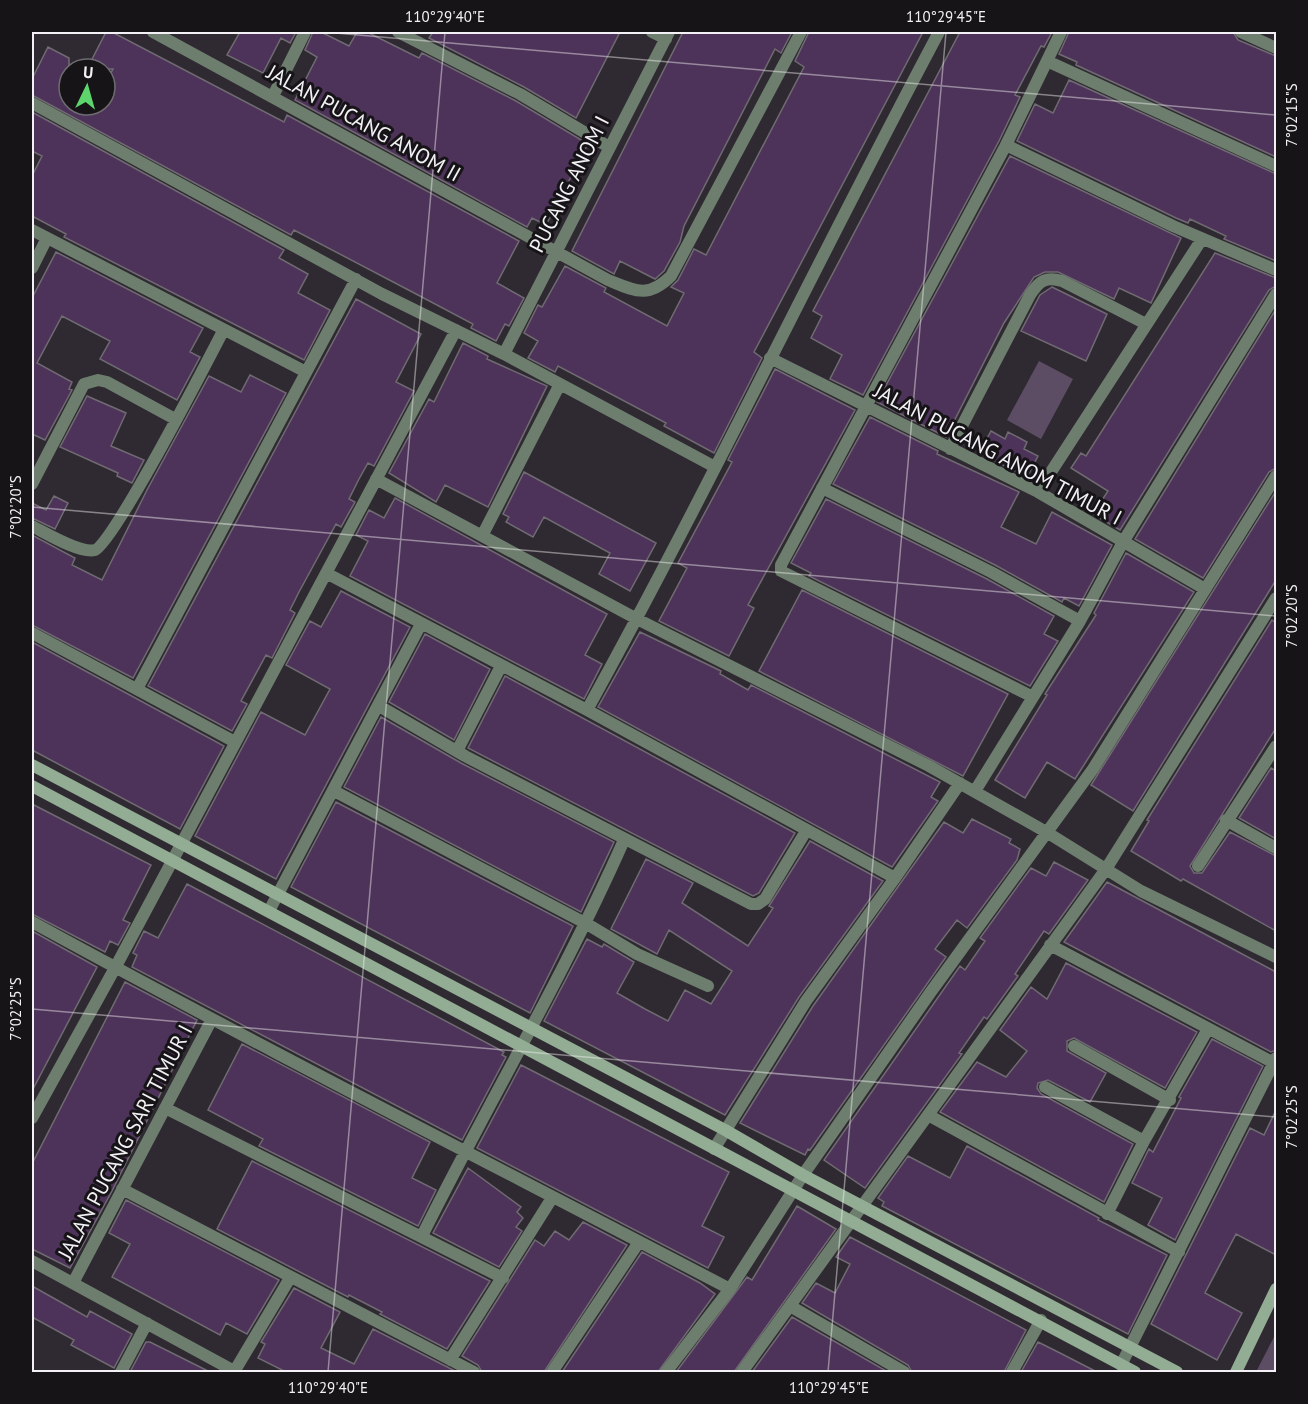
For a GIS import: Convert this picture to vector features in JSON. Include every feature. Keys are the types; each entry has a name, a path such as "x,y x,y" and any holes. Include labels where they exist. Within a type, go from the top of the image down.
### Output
{"main road":[{"path":"32,765 531,1030 725,1130 803,1175 1177,1372"},
{"path":"32,786 521,1048 794,1193 851,1220 1041,1320 1135,1372"},
{"path":"1236,1372 1276,1289"}],"street":[{"name":"JALAN PUCANG ANOM II","path":"153,32 175,37 273,96 608,280 630,289 651,291 662,285 677,266 801,32"},
{"path":"273,96 305,32"},
{"path":"398,32 520,94 609,147"},
{"path":"651,32 668,35"},
{"path":"586,710 637,619 939,32"},
{"path":"1033,697 781,571 781,565 1006,145 1061,32"},
{"path":"1241,32 1276,48"},
{"name":"PUCANG ANOM I","path":"504,354 668,35"},
{"path":"1047,61 1276,166"},
{"path":"32,103 356,279 504,354 715,467"},
{"path":"1006,145 1202,239 1276,270"},
{"path":"32,230 306,372"},
{"path":"32,268 47,238"},
{"path":"1038,492 1202,239"},
{"path":"950,449 1030,295 1041,280 1052,278 1062,281 1146,324"},
{"path":"137,689 356,279"},
{"path":"975,791 1080,621 1123,542 1276,294"},
{"path":"32,1118 115,968 456,330"},
{"path":"32,526 83,550 97,550 104,545 129,505 223,331"},
{"name":"JALAN PUCANG ANOM TIMUR I","path":"770,358 1038,492 1205,589"},
{"path":"32,484 84,384 98,380 108,382 175,419"},
{"path":"482,536 560,384"},
{"path":"666,1372 730,1289 794,1193 803,1175 930,993 1093,769 1276,476"},
{"path":"376,479 637,619 960,783 1141,891 1276,957"},
{"path":"822,488 991,572 1080,621"},
{"path":"326,573 586,710 895,878"},
{"path":"742,1372 1106,869 1272,616 1276,598"},
{"path":"269,911 421,624"},
{"path":"32,633 235,742"},
{"path":"457,751 501,666"},
{"path":"379,705 457,751 624,840 755,905 765,899 806,831"},
{"path":"1198,866 1276,746"},
{"path":"714,1149 806,1001 960,783"},
{"path":"334,791 587,924 637,954 708,986"},
{"path":"1226,820 1276,848"},
{"path":"422,1236 464,1152 587,924 624,840"},
{"path":"32,922 212,1019 352,1090 464,1152 730,1289"},
{"path":"1050,945 1208,1029 1275,1060 1121,1365"},
{"name":"JALAN PUCANG SARI TIMUR I","path":"73,1283 212,1019"},
{"path":"1107,1214 1144,1141 1170,1100 1208,1029"},
{"path":"1074,1046 1170,1100"},
{"path":"1045,1087 1144,1141"},
{"path":"165,1108 503,1278"},
{"path":"928,1115 1179,1252"},
{"path":"122,1189 474,1372"},
{"path":"450,1360 552,1197"},
{"path":"552,1372 639,1242"},
{"path":"32,1261 235,1372 290,1278"},
{"path":"790,1306 904,1372"},
{"path":"1012,1372 1041,1320"},
{"path":"121,1372 147,1323"}],"shaded area":[{"path":"1039,361 1073,379 1041,439 1007,420"},
{"path":"1276,1333 1276,1372 1256,1372"}],"building":[{"path":"106,32 112,32 284,122 287,115 519,241 497,283 524,298 509,326 505,324 496,341 471,328 473,324 294,230 291,235 73,117 117,117 117,57 93,57"},
{"path":"240,32 296,32 290,43 281,38 263,73 227,55"},
{"path":"313,32 321,32 349,46 357,32 367,32 419,58 422,53 516,101 588,144 546,225 532,218 527,227 295,100 317,57 305,50"},
{"path":"433,32 620,32 576,118 524,87 429,38"},
{"path":"683,32 792,32 781,53 775,49 684,226 680,242 664,271 655,279 620,261 614,274 572,251"},
{"path":"809,32 923,32 754,352 762,358 714,453 664,426 666,423 558,366 555,372 528,358 538,341 524,333 538,305 542,307 565,266 606,288 604,292 667,326 684,293 671,287 678,280 694,249 706,255 804,67 795,61"},
{"path":"960,32 1052,32 1044,47 1041,46 1015,95 1020,97 999,141 863,395 830,379 842,355 811,338 822,316 813,311"},
{"path":"1069,32 1233,32 1238,40 1276,56 1276,157 1076,65 1077,62 1059,54"},
{"path":"48,47 67,57 57,57 57,109 32,95 32,79"},
{"path":"1069,80 1276,174 1276,261 1224,239 1226,236 1190,219 1188,223 1176,218 1017,141 1035,104 1053,113"},
{"path":"32,112 284,250 279,258 308,274 298,293 330,310 304,360 64,237 66,234 32,216 32,176 42,156 32,151"},
{"path":"1010,156 1181,238 1151,303 1119,288 1114,299 1058,272 1045,272 1034,277 1004,323 946,437 877,402"},
{"path":"56,252 203,328 190,352 200,357 177,400 100,359 110,341 62,316 37,363 72,382 69,389 72,390 45,440 32,434 32,298"},
{"path":"1215,253 1276,278 1276,286 1269,290 1120,530 1093,514 1108,491 1071,468 1081,453 1086,456"},
{"path":"1052,287 1107,314 1086,361 1021,331 1040,295"},
{"path":"356,299 421,334 396,382 414,391 374,466 368,463 359,479 349,499 355,502 341,527 336,524 299,592 290,610 295,613 272,658 266,655 241,701 247,704 232,731 148,686"},
{"path":"1276,309 1276,468 1269,472 1203,578 1135,539"},
{"path":"463,343 488,356 487,359 547,386 488,507 445,485 436,502 389,473 429,399 434,402"},
{"path":"775,369 855,410 748,605 754,608 729,656 659,621 687,568 678,563 732,462 728,460"},
{"path":"250,375 286,393 133,678 32,625 32,535 75,558 72,565 102,580 147,490 209,376 241,392"},
{"path":"87,396 126,413 111,446 144,460 132,483 117,476 118,473 60,447"},
{"path":"870,417 938,451 937,454 1019,492 1001,527 1036,544 1052,512 1112,545 1079,606 1064,598 1062,602 995,565 833,484"},
{"path":"991,431 1005,439 1008,432 1027,442 1024,449 1038,456 1027,477 979,453"},
{"path":"524,472 656,543 630,591 599,574 610,553 544,517 533,537 506,522 509,517 503,514"},
{"path":"1276,491 1276,580 1133,811 1091,785"},
{"path":"54,496 68,503 55,529 32,518 32,503 46,510"},
{"path":"395,498 607,614 585,655 602,664 584,699 350,576 368,541 356,535 369,510 384,518"},
{"path":"826,499 987,579 1054,616 1044,634 1058,641 1030,686 809,576 811,573 791,563"},
{"path":"1126,553 1194,592 1075,779 1047,762 1025,798 995,780 1047,695 1045,694 1096,615 1094,613"},
{"path":"802,590 1008,694 963,776 759,671"},
{"path":"341,591 410,627 276,879 195,836 261,712 305,735 330,689 286,665 310,621 321,627"},
{"path":"1272,620 1276,623 1276,728 1190,866 1194,873 1202,873 1230,832 1276,856 1276,931 1183,879 1181,881 1131,851 1149,821 1147,820"},
{"path":"640,632 721,671 720,674 748,690 751,685 940,782 931,797 938,801 892,867 598,707"},
{"path":"425,634 490,669 454,740 389,702"},
{"path":"32,642 224,746 180,829 32,750"},
{"path":"505,676 795,833 759,893 753,896 468,748"},
{"path":"381,717 461,763 614,842 581,912 344,787"},
{"path":"1271,768 1276,771 1276,839 1239,818"},
{"path":"336,802 573,926 530,1013 291,887"},
{"path":"32,804 151,865 123,920 130,923 118,945 110,941 105,952 32,914"},
{"path":"972,819 1011,839 1009,843 1020,849 1017,860 967,928 957,920 935,949 946,957 810,1150 808,1149 805,1155 740,1123 813,1006 944,822 963,833"},
{"path":"810,841 883,881 799,997 725,1115 544,1021 587,939 602,947 604,944 634,962 617,993 645,1009 668,1021 685,990 711,1004 732,971 669,930 657,954 611,929 646,859 693,883 682,903 748,946 773,908 769,906"},
{"path":"1054,862 1088,880 1049,934 1044,931 1015,974 1018,976 987,1019 984,1017 959,1053 962,1054 865,1188 824,1160 960,966 965,970 985,941 980,938 1031,868 1046,876"},
{"path":"1107,882 1276,972 1276,1050 1271,1052 1064,942"},
{"path":"187,884 504,1052 502,1055 506,1057 462,1140 132,967 137,955 133,953 144,931 158,938"},
{"path":"32,931 97,967 32,1091"},
{"path":"1066,963 1197,1032 1165,1088 1074,1038 1067,1041 1067,1051 1106,1073 1090,1102 1048,1080 1038,1083 1037,1088 1041,1094 1133,1144 1104,1202 940,1112 977,1062 1006,1077 1027,1051 1000,1030 1031,987 1047,999"},
{"path":"125,982 197,1020 112,1191 70,1268 32,1249 32,1164"},
{"path":"1212,1039 1263,1066 1175,1240 1148,1225 1162,1198 1132,1183 1149,1149 1153,1152 1181,1098 1179,1097"},
{"path":"242,1044 430,1142 412,1178 436,1190 418,1226 259,1146 263,1139 208,1110"},
{"path":"521,1065 729,1172 702,1226 724,1237 708,1268 477,1148"},
{"path":"1276,1110 1276,1255 1236,1234 1205,1293 1242,1313 1217,1360 1151,1324 1250,1128 1264,1135"},
{"path":"967,1146 1099,1218 1098,1220 1167,1255 1128,1334 882,1206 884,1202 878,1198 908,1156 950,1178"},
{"path":"252,1161 490,1281 447,1349 380,1314 382,1312 349,1295 348,1297 217,1229"},
{"path":"468,1168 521,1207 517,1212 523,1218 516,1227 522,1231 499,1267 433,1233"},
{"path":"126,1200 279,1280 247,1334 226,1323 220,1335 112,1277 130,1244 109,1233"},
{"path":"797,1206 836,1229 734,1372 676,1372 747,1277 752,1280"},
{"path":"583,1222 627,1245 544,1372 482,1372 478,1365 462,1356 535,1240 544,1246 555,1231 569,1240"},
{"path":"850,1237 1026,1330 1004,1372 912,1372 908,1365 802,1303 816,1283 835,1293 850,1264 836,1257"},
{"path":"642,1252 700,1283 715,1294 658,1372 562,1372"},
{"path":"32,1286 87,1317 90,1311 132,1334 114,1368 71,1345 74,1340 32,1317"},
{"path":"294,1288 340,1312 321,1348 354,1364 373,1329 457,1372 286,1372 258,1358 265,1344 261,1342"},
{"path":"792,1317 888,1372 752,1372"},
{"path":"146,1342 150,1342 210,1372 130,1372"},
{"path":"1038,1342 1058,1352 1097,1372 1021,1372"}]}
